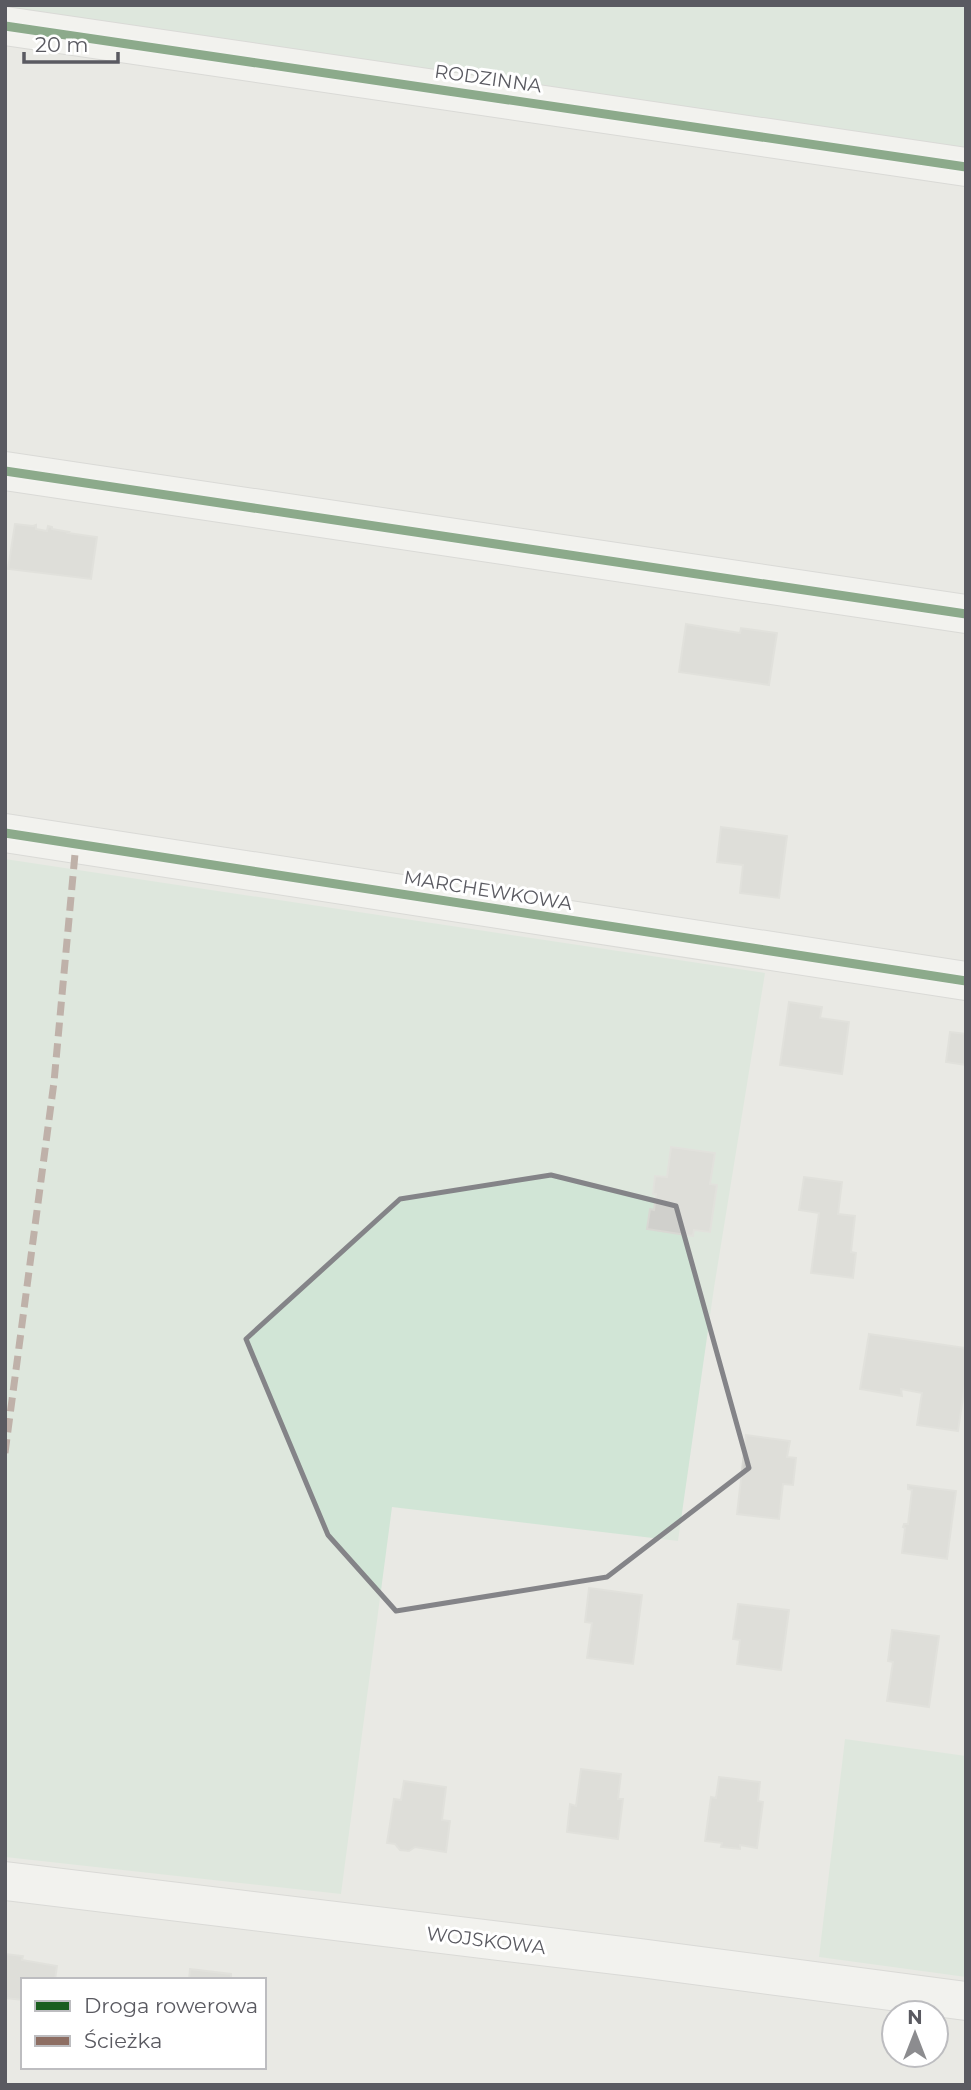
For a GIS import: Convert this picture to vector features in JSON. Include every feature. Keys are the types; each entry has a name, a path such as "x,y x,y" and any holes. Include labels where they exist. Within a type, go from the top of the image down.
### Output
{"street":[{"name":"RODZINNA","path":"5,26 966,167"},
{"path":"5,471 966,614"},
{"name":"MARCHEWKOWA","path":"5,833 966,981"},
{"name":"WOJSKOWA","path":"5,1881 966,2001"}],"highlighted area":[{"path":"551,1175 676,1206 749,1468 607,1577 396,1611 328,1535 246,1339 400,1199"}],"green space":[{"path":"5,5 966,5 966,148 5,13"},
{"path":"5,859 765,973 714,1288 678,1541 392,1507 341,1894 5,1857"},
{"path":"845,1739 966,1756 966,1977 819,1957"}],"building":[{"path":"15,524 36,525 36,529 47,531 48,526 68,533 97,537 91,579 8,569"},
{"path":"686,624 740,633 741,628 777,633 769,685 679,672"},
{"path":"721,827 787,836 779,898 740,893 743,865 717,862"},
{"path":"789,1002 822,1007 820,1018 849,1022 842,1074 780,1065"},
{"path":"950,1032 966,1034 966,1065 946,1062"},
{"path":"671,1147 715,1153 710,1184 717,1185 710,1232 694,1230 693,1236 647,1229 650,1209 654,1210 655,1176 667,1177"},
{"path":"804,1177 842,1182 838,1214 855,1216 851,1252 856,1253 853,1278 811,1273 819,1213 799,1210"},
{"path":"869,1334 966,1348 966,1377 958,1431 917,1425 922,1393 901,1389 902,1396 860,1389"},
{"path":"746,1435 790,1441 787,1457 796,1458 793,1485 783,1484 779,1519 737,1514"},
{"path":"908,1485 956,1491 947,1559 902,1553 903,1527 908,1524 912,1490 908,1489"},
{"path":"589,1588 642,1595 633,1664 587,1658 592,1623 585,1622"},
{"path":"738,1604 789,1610 781,1670 737,1664 740,1640 733,1639"},
{"path":"892,1630 939,1636 929,1707 887,1701 893,1662 888,1661"},
{"path":"581,1769 621,1774 618,1799 623,1799 618,1839 567,1832 570,1804 576,1806"},
{"path":"719,1777 760,1782 758,1801 763,1802 757,1848 740,1845 740,1849 721,1847 722,1843 705,1841 711,1797 716,1798"},
{"path":"404,1781 446,1787 442,1820 450,1821 446,1852 415,1847 409,1851 400,1850 395,1844 387,1843 394,1799 401,1800"},
{"path":"5,1954 57,1966 55,1978 21,1978 21,2000 5,1998"},
{"path":"190,1969 231,1974 231,1978 189,1978"}],"marked path":[{"path":"5,1453 54,1082 76,843"}],"cycle path":[{"path":"5,26 966,167"},
{"path":"5,471 966,614"},
{"path":"5,833 966,981"}]}
